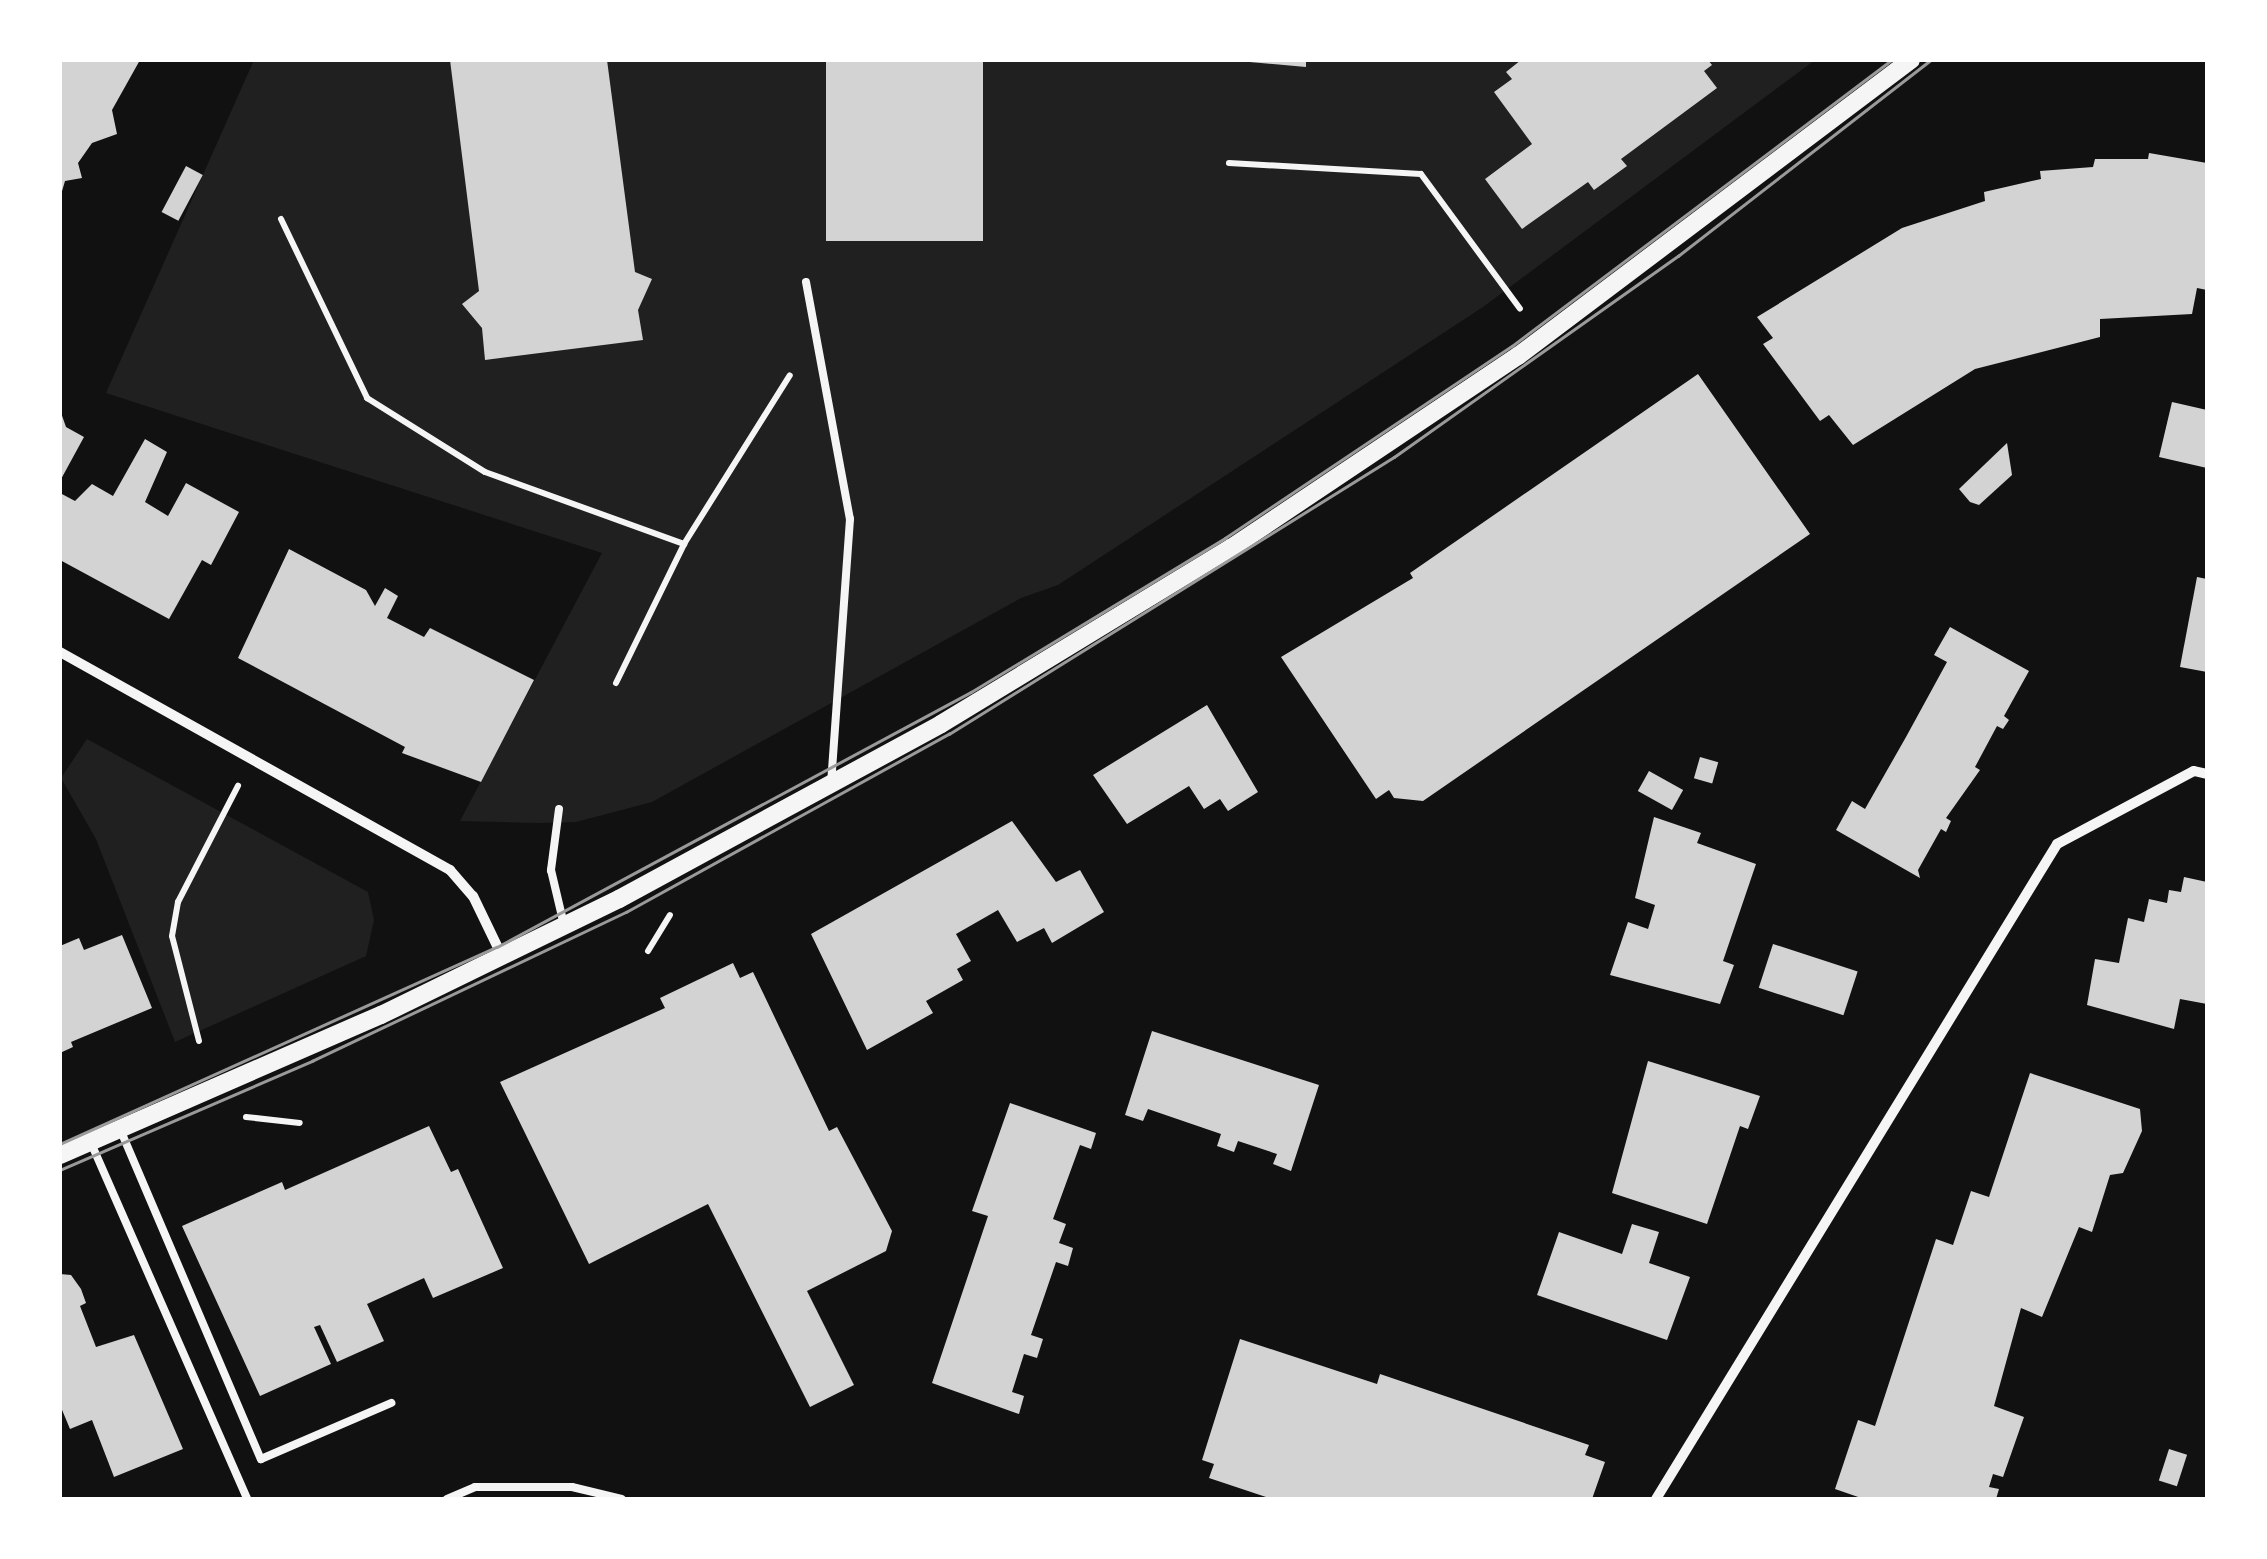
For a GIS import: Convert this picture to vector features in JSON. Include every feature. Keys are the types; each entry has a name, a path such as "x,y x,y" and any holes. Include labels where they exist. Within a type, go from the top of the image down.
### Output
{"street":[{"path":"60,1155 502,956 830,786 1298,505 1664,250 1911,60"},
{"path":"60,652 450,870 473,896 502,956"},
{"path":"1656,1499 2058,844 2194,771 2207,774"}],"lane":[{"path":"806,282 850,519 830,786"},
{"path":"559,810 551,870 564,926"},
{"path":"120,1129 261,1459 391,1402"},
{"path":"91,1143 247,1499"},
{"path":"447,1499 474,1487 572,1487 622,1499"}],"path":[{"path":"1229,163 1421,174 1508,294"},
{"path":"281,219 367,398 485,472 684,544"},
{"path":"616,683 684,544 815,334"},
{"path":"199,1041 172,936 178,902 252,760"}],"shaded area":[{"path":"254,60 1815,60 1483,307 1058,585 1021,598 652,802 576,822 538,823 460,821 602,553 106,393"},
{"path":"87,739 368,892 374,920 366,956 175,1042 96,839 61,778"}],"building":[{"path":"60,60 140,60 112,110 117,134 92,143 78,163 82,178 65,181 60,198"},
{"path":"450,60 607,60 635,272 652,279 638,310 643,340 485,360 482,328 462,304 479,291"},
{"path":"826,60 983,60 983,241 826,241"},
{"path":"1227,60 1306,60 1306,67"},
{"path":"1521,60 1708,60 1712,65 1704,71 1717,88 1621,159 1627,166 1594,190 1588,182 1522,229 1485,179 1532,144 1494,92 1512,79 1506,72"},
{"path":"2149,153 2207,163 2207,290 2197,288 2192,314 2100,319 2100,337 1975,369 1853,445 1829,415 1820,421 1763,344 1773,338 1757,317 1902,228 1985,201 1984,192 2041,179 2040,171 2093,167 2095,159 2148,159"},
{"path":"186,166 203,175 178,221 162,212"},
{"path":"1698,374 1810,534 1423,801 1394,798 1389,790 1376,799 1281,657 1413,578 1410,573"},
{"path":"2172,402 2207,410 2207,468 2159,457"},
{"path":"60,410 66,427 84,437 60,481"},
{"path":"145,439 167,452 145,502 168,516 186,483 239,512 211,565 202,560 169,619 60,560 60,493 75,501 92,484 113,496"},
{"path":"2007,443 2012,475 1979,505 1970,502 1959,489"},
{"path":"289,549 366,590 375,606 385,588 398,596 387,618 424,637 430,628 534,680 481,782 402,753 405,747 238,658"},
{"path":"2197,577 2207,579 2207,672 2180,667"},
{"path":"1950,627 2029,671 2004,716 2009,720 2003,729 1997,726 1975,767 1980,770 1946,818 1951,821 1946,832 1941,829 1918,870 1920,878 1836,830 1852,801 1865,809 1906,737 1947,662 1934,655"},
{"path":"1207,705 1258,792 1228,811 1220,799 1204,809 1189,786 1127,824 1093,775"},
{"path":"1700,757 1718,762 1712,783 1694,778"},
{"path":"1649,771 1683,790 1672,810 1638,791"},
{"path":"1654,817 1701,833 1697,843 1756,864 1723,961 1734,965 1720,1004 1610,975 1628,922 1648,929 1655,905 1635,898"},
{"path":"1012,821 1056,882 1080,870 1104,912 1052,943 1044,928 1017,942 998,910 956,934 971,961 957,969 963,980 926,1001 933,1013 867,1050 811,934"},
{"path":"2184,877 2207,882 2207,1004 2180,999 2174,1029 2087,1005 2095,959 2119,963 2128,918 2144,922 2149,899 2167,903 2169,890 2181,892"},
{"path":"122,935 152,1008 71,1042 73,1047 60,1053 60,946 79,938 84,950"},
{"path":"1773,944 1858,972 1843,1015 1759,988"},
{"path":"733,963 740,978 753,972 829,1131 837,1127 892,1231 886,1251 807,1291 854,1385 810,1407 708,1204 589,1264 500,1082 665,1008 660,998"},
{"path":"1152,1031 1319,1085 1291,1171 1273,1164 1277,1154 1238,1141 1234,1152 1217,1146 1221,1134 1148,1109 1143,1121 1125,1115"},
{"path":"1648,1061 1760,1096 1748,1129 1740,1126 1707,1224 1612,1193"},
{"path":"2030,1073 2140,1109 2142,1131 2123,1173 2110,1175 2092,1232 2079,1227 2042,1317 2021,1308 1994,1406 2024,1417 2003,1477 1993,1474 1989,1487 1999,1489 1996,1499 1864,1499 1835,1489 1858,1420 1875,1426 1936,1239 1953,1245 1971,1191 1989,1197"},
{"path":"1010,1103 1096,1133 1091,1149 1080,1145 1053,1219 1066,1224 1059,1243 1073,1248 1068,1266 1056,1262 1031,1335 1043,1339 1037,1358 1024,1354 1012,1392 1024,1396 1019,1414 932,1383 988,1216 972,1211"},
{"path":"429,1126 451,1172 458,1169 503,1268 433,1298 424,1278 367,1304 384,1341 337,1362 320,1325 314,1327 331,1364 260,1396 182,1226 282,1182 285,1190"},
{"path":"1632,1224 1659,1232 1649,1263 1690,1277 1667,1340 1537,1295 1559,1232 1622,1254"},
{"path":"60,1274 71,1275 81,1289 86,1303 80,1306 96,1347 134,1335 183,1449 114,1477 92,1420 70,1429 60,1405"},
{"path":"1240,1339 1377,1384 1380,1374 1589,1445 1585,1455 1605,1462 1592,1499 1272,1499 1209,1478 1214,1464 1202,1460"},
{"path":"2169,1449 2187,1455 2177,1486 2159,1480"}],"tram line":[{"path":"60,1144 497,947 971,692 1225,538 1512,346 1891,60"},
{"path":"60,1170 312,1061 626,912 949,734 1394,457 1678,256 1931,60"}]}
